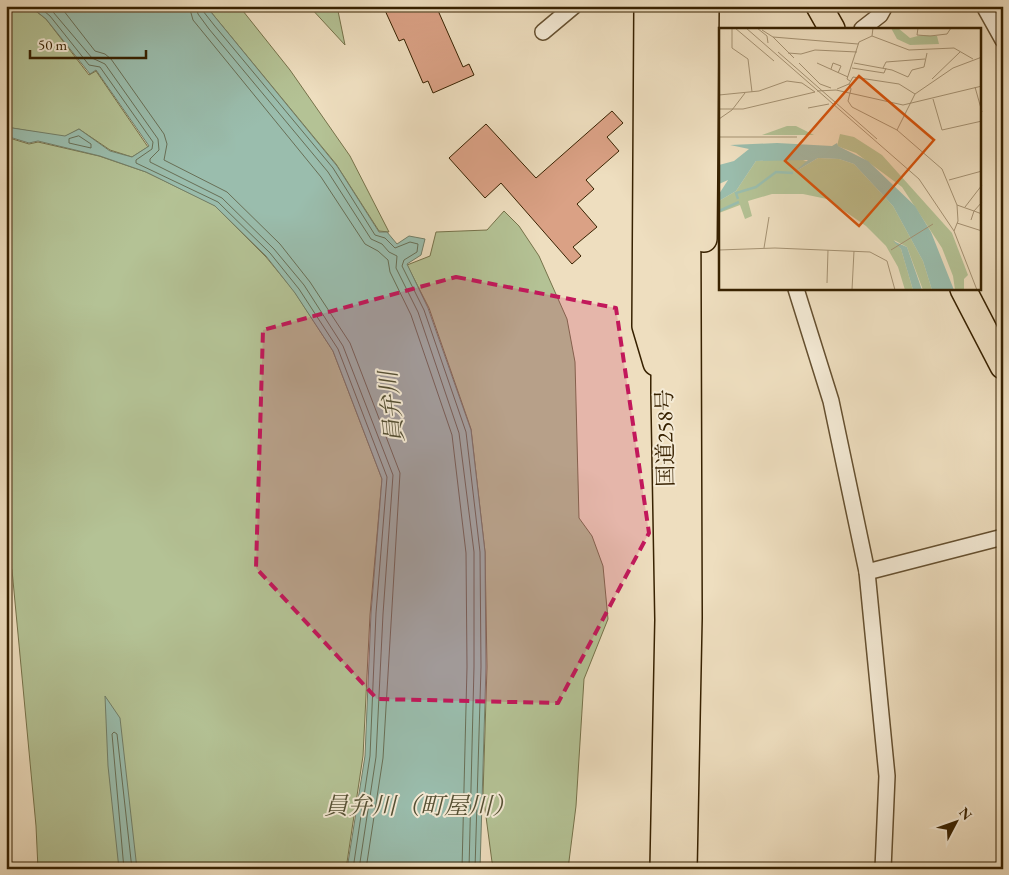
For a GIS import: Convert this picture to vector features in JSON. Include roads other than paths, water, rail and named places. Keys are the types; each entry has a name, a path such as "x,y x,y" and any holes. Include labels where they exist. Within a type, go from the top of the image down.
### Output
{"highway":[{"path":"646,6 645,326 664,392"},
{"name":"国道258号","path":"663,869 668,620 664,392 665,6"},
{"name":"国道258号","path":"684,869 689,647 687,6"},
{"path":"688,487 703,409 706,6"},
{"path":"819,6 831,28"},
{"path":"964,290 1003,366"}],"street":[{"path":"543,32 574,6"},
{"path":"863,28 880,15 885,6"},
{"path":"984,6 1003,40"},
{"path":"796,290 831,401 867,572 887,776 883,869"},
{"path":"867,572 1003,537"}],"water":[{"path":"30,6 206,6 337,166 379,232 387,232 397,244 409,236 425,239 421,255 407,264 428,308 471,430 485,552 486,667 480,869 347,869 365,756 371,613 382,479 333,351 295,293 266,256 215,206 146,172 100,156 38,141 29,143 6,136 6,127 65,136 79,129 110,151 132,157 149,146 96,70 90,74 46,19"},
{"path":"105,696 120,718 137,869 119,869 108,766"}],"water label":[{"name":"員弁川","path":"391,407"},
{"name":"員弁川（町屋川）","path":"420,805"}]}
